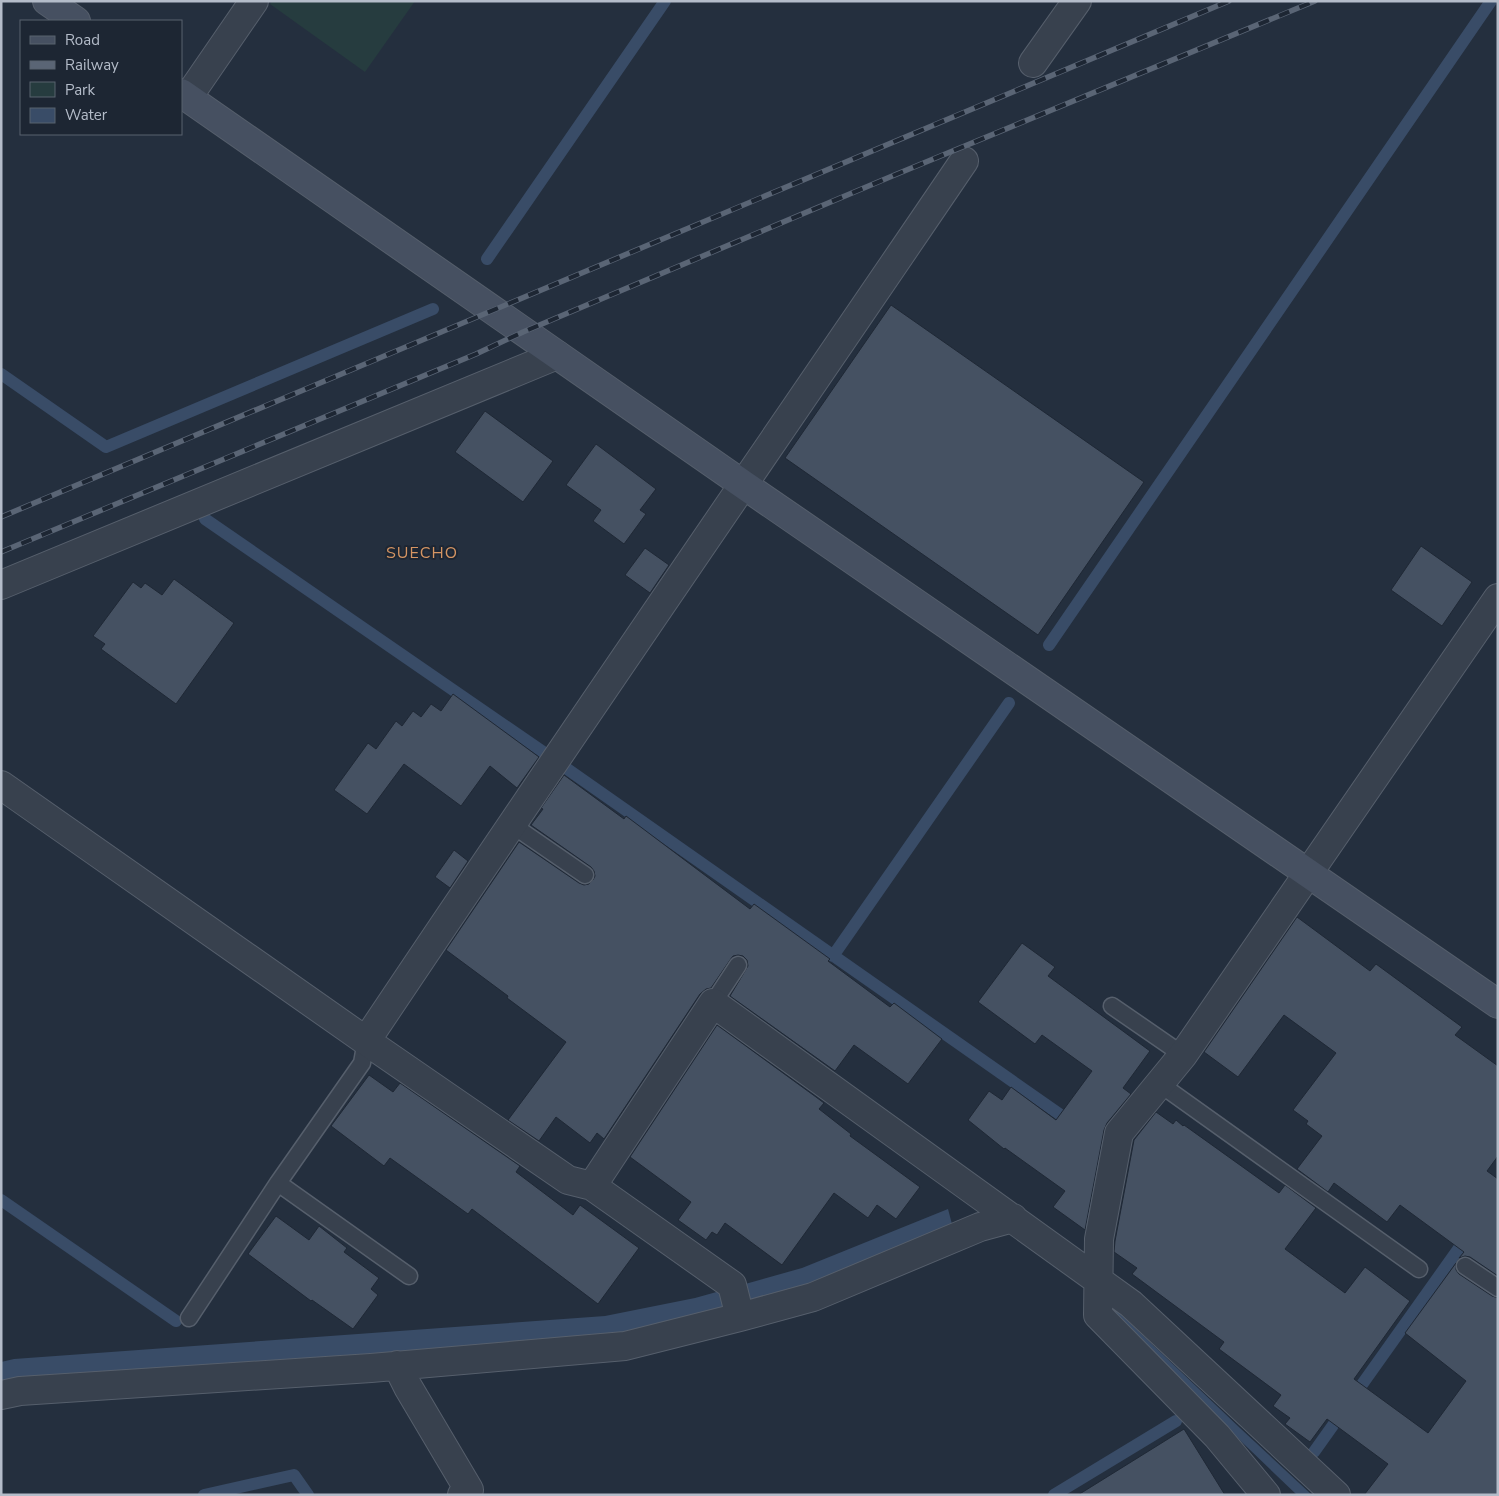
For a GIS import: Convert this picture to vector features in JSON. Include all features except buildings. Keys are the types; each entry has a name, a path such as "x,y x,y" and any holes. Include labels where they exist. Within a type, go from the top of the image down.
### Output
{"street":[{"path":"47,1 75,20"},
{"path":"254,1 185,95 744,485 1498,1004"},
{"path":"1033,63 1076,1"},
{"path":"366,1041 511,824 964,161"},
{"path":"1,586 557,355"},
{"path":"1266,1495 1217,1436 1098,1315 1099,1239 1120,1133 1183,1055 1498,598"},
{"path":"1,785 568,1180 592,1186 732,1285 740,1317"},
{"path":"592,1186 713,1003 1131,1304 1336,1495"},
{"path":"1,1395 20,1391 397,1366 625,1346 813,1297 980,1227 1012,1218"},
{"path":"397,1366 408,1388 469,1490 462,1495"}],"lane":[{"path":"511,824 585,875"},
{"path":"713,1003 738,965"},
{"path":"1112,1006 1183,1055"},
{"path":"189,1318 278,1183 362,1063 366,1041"},
{"path":"1160,1084 1419,1269"},
{"path":"278,1183 409,1276"},
{"path":"1466,1266 1498,1288"}],"green space":[{"path":"272,1 415,1 365,72 270,4"}],"water":[{"path":"948,1209 953,1228 811,1284 616,1335 402,1355 14,1378 1,1381 1,1362 14,1359 605,1316 695,1298 802,1268"},
{"path":"1114,1308 1312,1495 1297,1495 1108,1314"}],"waterway":[{"path":"487,259 665,1"},
{"path":"1049,645 1491,1"},
{"path":"1,374 106,447 433,309"},
{"path":"205,519 546,754"},
{"path":"833,956 1009,703"},
{"path":"563,766 1072,1123"},
{"path":"1089,1223 1100,1146"},
{"path":"1,1200 176,1321"},
{"path":"1314,1452 1469,1234"},
{"path":"1054,1495 1176,1421"},
{"path":"204,1495 294,1475 308,1495"}],"railway":[{"path":"1,517 1229,1"},
{"path":"1,552 476,354 523,332 897,174 1315,1"}],"district":[{"name":"SUECHO","path":"422,552"}]}
